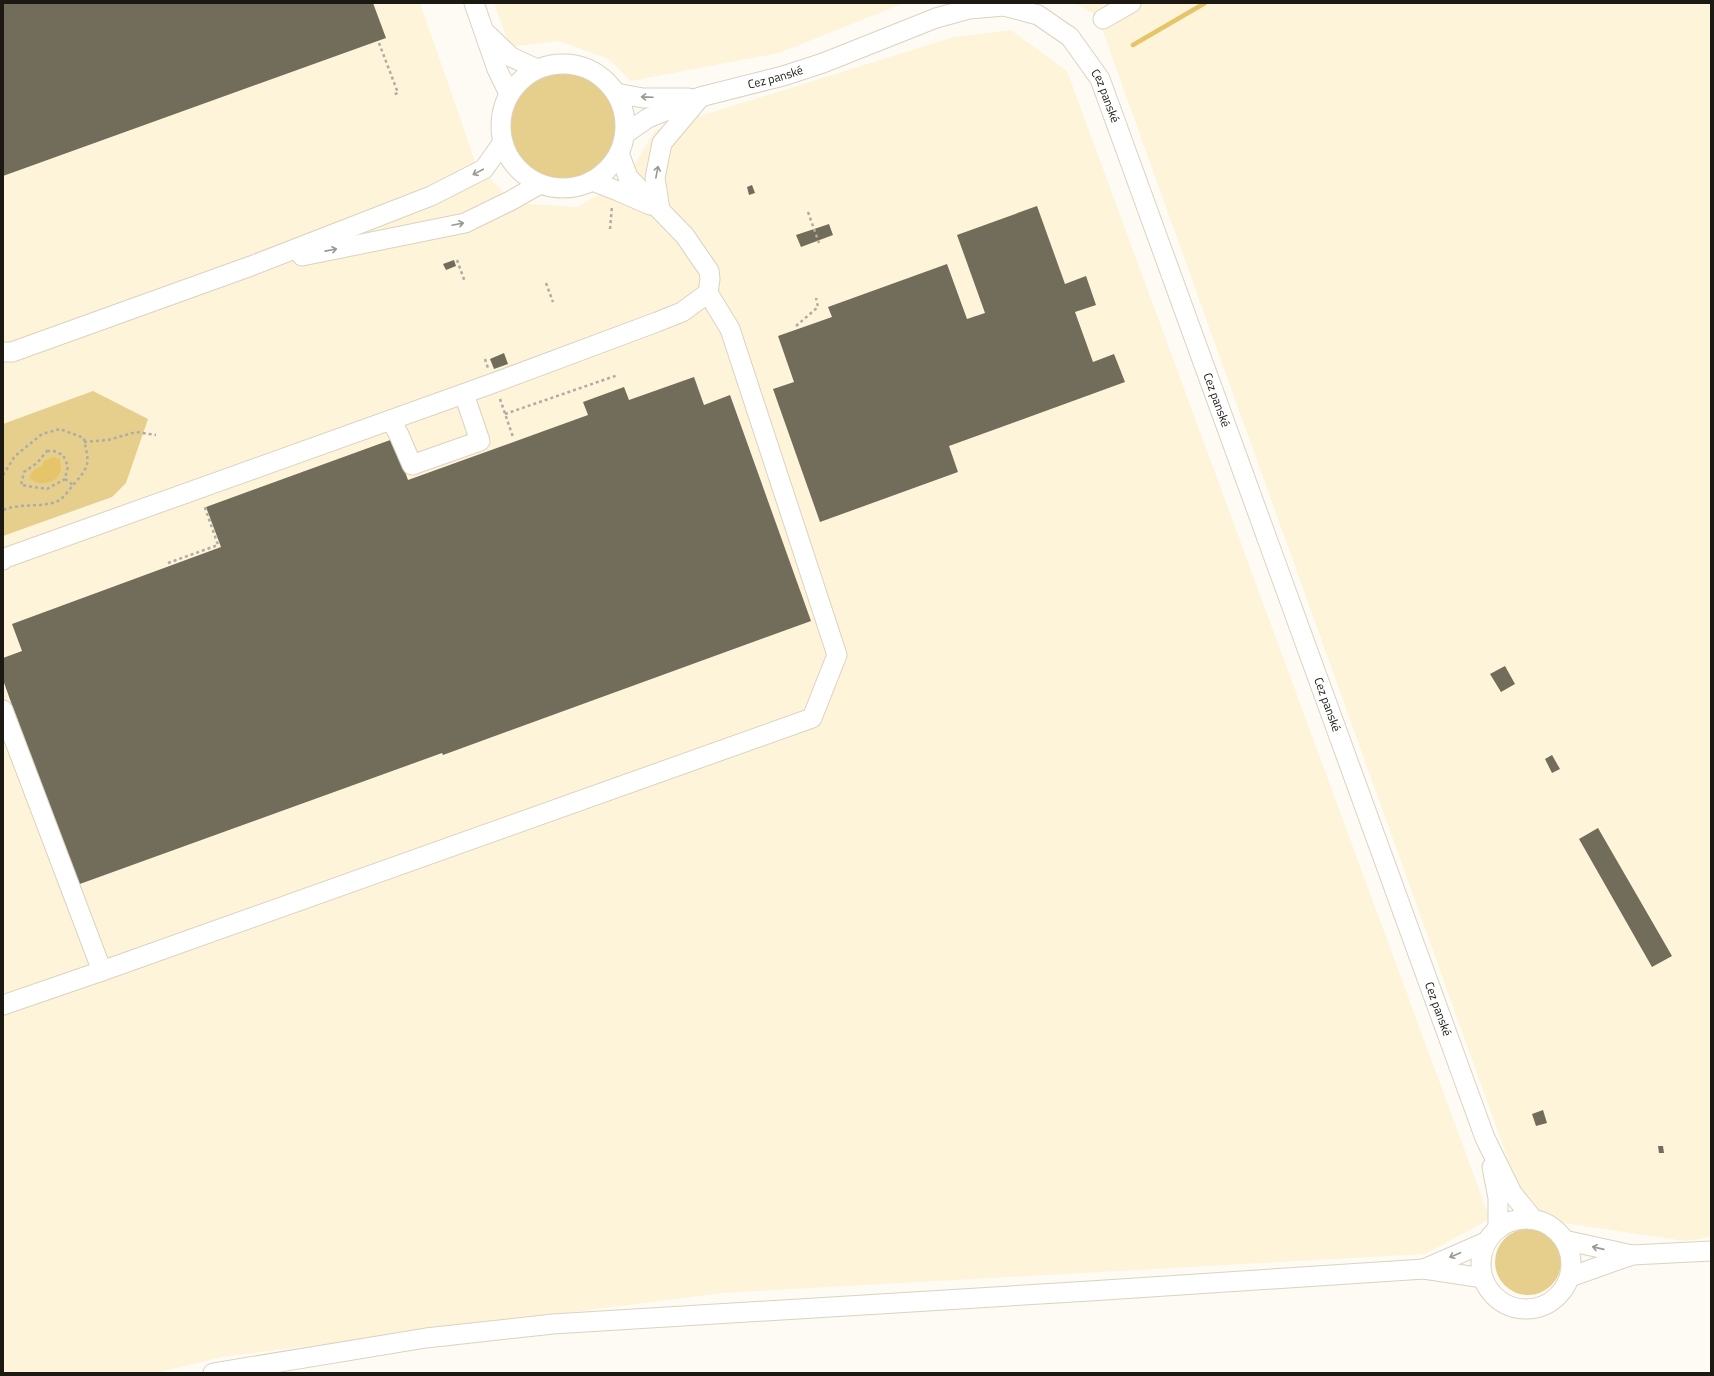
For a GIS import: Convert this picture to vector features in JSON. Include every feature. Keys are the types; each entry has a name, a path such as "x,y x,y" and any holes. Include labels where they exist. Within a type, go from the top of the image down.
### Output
{"street":[{"path":"474,3 497,70 509,94"},
{"path":"1103,19 1131,3"},
{"name":"Cez panské","path":"625,134 648,118 700,98 783,76 823,63 936,18 969,9 1004,6 1038,15 1070,37 1100,79 1485,1138 1512,1193 1533,1219"},
{"path":"484,32 510,57 537,69"},
{"path":"559,63 581,66 601,76 616,93 624,114 625,134 619,153 608,170 592,181 573,188 553,188 540,184 519,170 509,157 503,142 500,126 503,110 509,94 519,81 537,69 559,63"},
{"name":"Cez panské","path":"616,93 643,98 700,98"},
{"path":"660,210 655,178 662,143 700,98"},
{"path":"6,354 252,266 424,198 484,169 503,142"},
{"path":"3,1005 102,972 812,718 837,655 730,329 708,293 710,279 709,271 685,236 628,178 619,153"},
{"path":"592,181 660,210"},
{"path":"252,266 464,223 510,202 540,184"},
{"path":"3,560 5,558 391,420 467,402 682,312 708,293"},
{"path":"391,420 399,434 412,465 480,441 467,402"},
{"path":"3,710 102,972"},
{"name":"Cez panské","path":"1485,1138 1498,1198 1492,1235"},
{"path":"1424,1269 1492,1235 1514,1221 1533,1219 1551,1226 1564,1240 1571,1258 1570,1277 1561,1294 1545,1306 1527,1310 1508,1306 1492,1295 1483,1278 1481,1259 1492,1235"},
{"path":"1564,1240 1632,1255 1711,1251"},
{"path":"1570,1277 1632,1255"},
{"path":"213,1373 426,1338 553,1324 1424,1269 1483,1278"}],"path":[{"path":"379,43 398,93 392,95"},
{"path":"610,229 613,198"},
{"path":"808,212 819,243"},
{"path":"457,260 465,282"},
{"path":"546,283 553,302"},
{"path":"796,326 818,307 816,298"},
{"path":"505,414 618,375"},
{"path":"498,394 514,437"},
{"path":"467,402 500,398"},
{"path":"3,475 15,456 42,434 60,429 84,438 88,457 87,469 59,500 34,506 11,507 3,510"},
{"path":"84,442 108,440 136,432 156,435"},
{"path":"54,450 64,455 68,466 65,479 47,490 21,484 24,472 37,463 47,451 54,450"},
{"path":"65,479 73,485"},
{"path":"168,564 218,545 204,506 211,503"}],"shaded area":[{"path":"3,3 420,3 475,161 513,203 577,207 627,178 655,130 954,37 1011,30 1067,71 1490,1219 1425,1254 722,1293 222,1357 156,1373 3,1373"},
{"path":"494,3 904,3 779,53 631,81 609,59 559,41 510,47"},
{"path":"1074,3 1711,3 1711,1237 1685,1241 1529,1218 1097,15"},
{"path":"563,73 583,77 600,89 612,106 616,126 612,146 600,163 583,175 563,179 543,175 526,163 514,146 510,126 514,106 526,89 543,77"},
{"path":"93,391 148,419 126,483 112,497 3,536 3,424"},
{"path":"53,457 60,459 61,469 56,478 48,483 43,483 29,477 35,469 42,466 44,461"},
{"path":"1528,1229 1541,1232 1551,1239 1558,1249 1561,1262 1558,1275 1551,1285 1541,1292 1528,1295 1515,1292 1505,1285 1498,1275 1495,1262 1498,1249 1505,1239 1515,1232"}],"building":[{"path":"3,3 373,3 386,38 3,176"},
{"path":"752,185 755,193 749,195 747,187"},
{"path":"1037,206 1065,284 1086,276 1096,305 1075,312 1093,362 1114,354 1125,382 949,446 958,472 820,522 773,389 794,382 778,336 832,317 828,307 947,264 967,319 985,313 957,235"},
{"path":"829,224 833,235 801,247 796,235"},
{"path":"454,260 456,266 446,270 443,264"},
{"path":"504,353 508,364 494,369 490,359"},
{"path":"694,377 704,405 730,395 811,621 443,755 442,753 77,885 3,680 3,658 22,651 12,624 221,547 206,507 393,439 408,480 588,415 583,402 624,387 629,400"},
{"path":"1505,666 1515,684 1501,692 1490,674"},
{"path":"1552,755 1560,769 1552,773 1545,759"},
{"path":"1598,828 1672,956 1652,967 1579,839"},
{"path":"1543,1110 1547,1123 1536,1126 1532,1114"},
{"path":"1658,1146 1663,1146 1664,1153 1659,1153"}],"waterway":[{"path":"1133,45 1205,3"}]}
